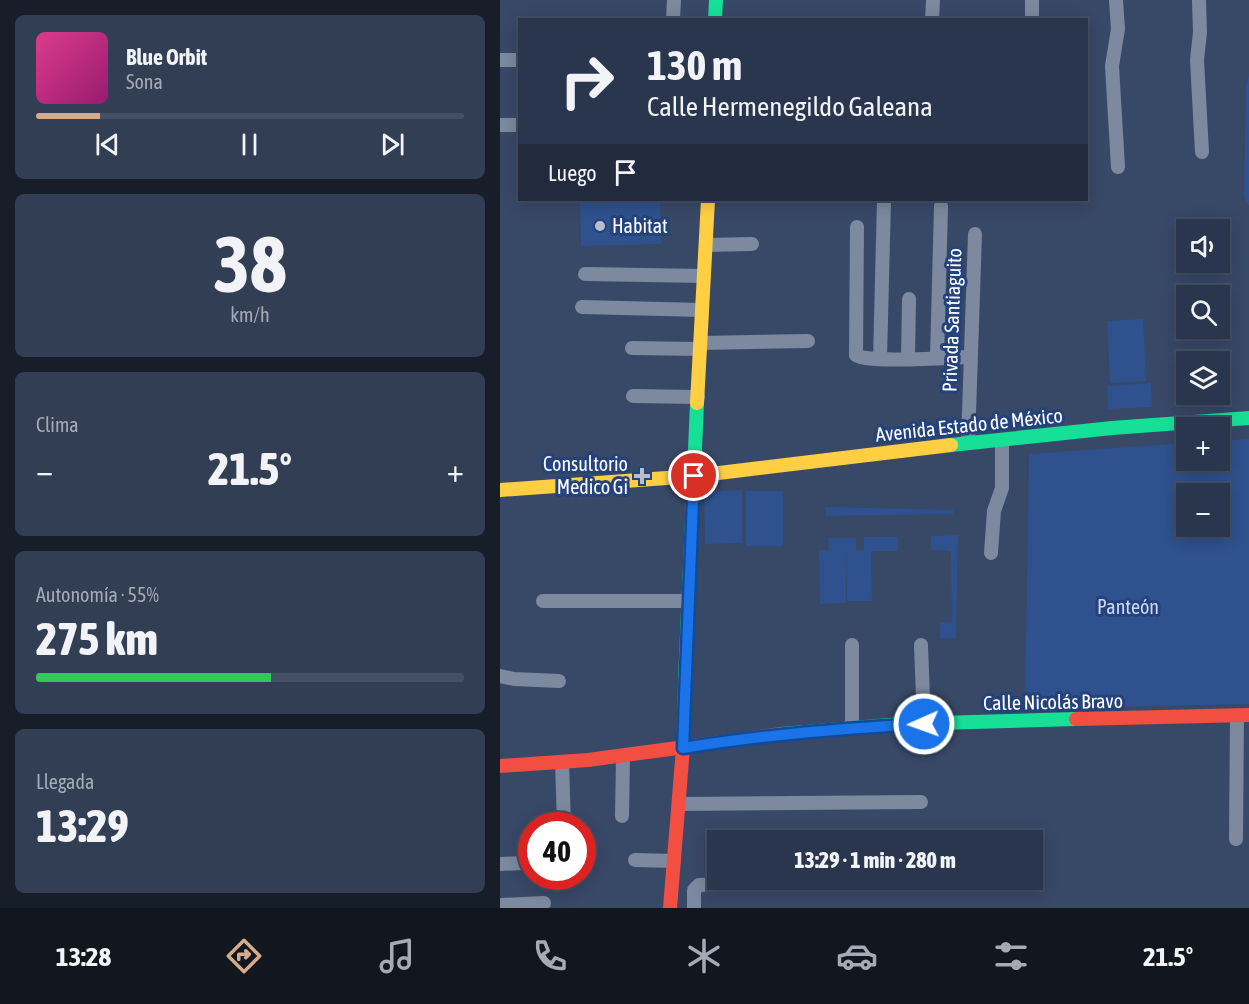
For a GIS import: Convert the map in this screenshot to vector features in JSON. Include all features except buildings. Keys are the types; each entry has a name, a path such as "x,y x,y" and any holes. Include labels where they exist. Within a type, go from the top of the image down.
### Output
{"street":[{"path":"673,18 674,0"},
{"path":"715,18 716,0"},
{"path":"932,18 933,0"},
{"path":"1032,0 1032,18"},
{"path":"1116,0 1118,29 1112,66 1118,167"},
{"path":"1199,0 1200,32 1197,60 1202,152"},
{"path":"500,60 518,60"},
{"path":"500,125 518,125"},
{"path":"670,908 683,748 687,601 707,201"},
{"path":"880,359 884,201"},
{"path":"937,357 941,207"},
{"path":"857,227 855,352 862,359 970,357"},
{"name":"Privada Santiaguito","path":"968,443 975,234"},
{"path":"706,245 752,244"},
{"path":"585,273 704,276"},
{"path":"908,358 909,299"},
{"path":"582,307 702,310"},
{"path":"632,348 808,340"},
{"path":"633,396 698,397"},
{"name":"Avenida Estado de México","path":"694,476 968,443 1112,428 1250,418"},
{"path":"991,553 994,511 1002,488 1002,441"},
{"path":"500,490 694,476"},
{"path":"543,601 687,601"},
{"path":"852,645 852,727"},
{"path":"921,645 924,724"},
{"path":"500,676 514,679 559,681"},
{"path":"1236,839 1243,716"},
{"name":"Calle Nicolás Bravo","path":"500,766 623,757 747,738 852,727 1243,716"},
{"path":"622,816 623,757"},
{"path":"562,762 564,812"},
{"path":"679,804 921,802"},
{"path":"635,860 674,861"},
{"path":"500,864 518,863"},
{"path":"694,908 694,890 699,885 707,885"},
{"path":"500,905 544,903"}],"green space":[{"path":"1249,75 1250,206 1244,196 1246,86"},
{"path":"580,201 660,201 661,244 581,246"},
{"path":"1143,319 1146,381 1110,383 1107,321"},
{"path":"1151,383 1152,407 1108,409 1107,386"},
{"name":"Panteón","path":"1249,439 1249,704 1025,709 1029,454 1176,444 1176,471 1230,471 1230,440"},
{"path":"742,490 742,543 705,544 704,491"},
{"path":"746,491 783,491 783,546 746,546"},
{"path":"826,507 953,510 953,514 826,516"},
{"path":"958,535 956,638 940,638 940,623 952,622 951,551 931,550 931,536"},
{"path":"864,537 898,537 898,551 871,551 872,601 847,601 846,550 846,603 820,604 819,550 829,550 828,538 856,538 856,550 864,550"}],"traffic: fast":[{"path":"715,18 716,0"},
{"path":"685,680 697,403"},
{"path":"951,445 1112,428 1250,418"},
{"path":"782,734 901,724 1076,719"}],"traffic: slow":[{"path":"697,403 708,201"},
{"path":"500,490 694,476 951,445"}],"traffic: jam":[{"path":"670,908 683,748 685,680"},
{"path":"1076,719 1250,715"},
{"path":"500,766 588,760 782,734"}],"place":[{"name":"Habitat","path":"600,226"},
{"name":"Consultorio Medico Gi","path":"642,476"}],"route":[{"path":"694,476 687,601 683,748 768,735 852,727 924,724"}]}
